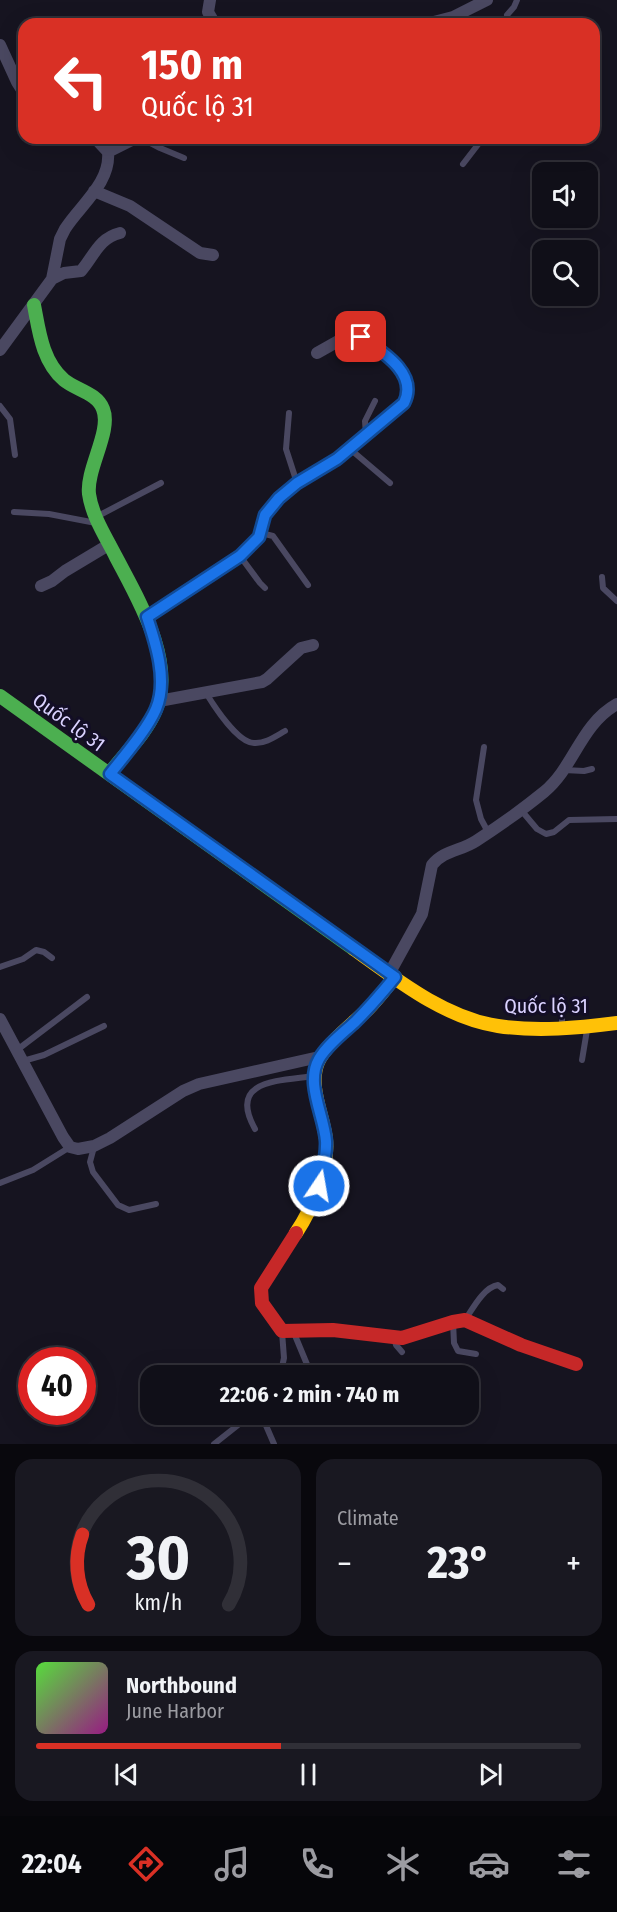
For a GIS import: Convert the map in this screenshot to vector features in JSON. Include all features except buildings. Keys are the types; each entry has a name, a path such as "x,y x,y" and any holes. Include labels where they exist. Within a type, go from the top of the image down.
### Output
{"main road":[{"path":"34,305 44,351 54,370 66,382 99,403 105,410 101,437 89,483 91,500 98,520 147,617 160,667 159,701 150,720 110,774"},
{"name":"Quốc lộ 31","path":"0,696 392,975 436,1003 464,1016 495,1026 535,1029 587,1027 617,1023"},
{"path":"392,975 369,1008 319,1058 315,1076 316,1093 326,1140 319,1186 310,1212 261,1288 262,1303 288,1331 333,1330 394,1338 413,1335 459,1321 576,1364"}],"street":[{"path":"210,0 208,12 212,18"},
{"path":"450,18 470,4 487,0"},
{"path":"0,45 18,84"},
{"path":"0,350 52,279 64,229 94,191 106,171 108,152 101,144"},
{"path":"108,152 124,144"},
{"path":"94,191 130,206 200,253 213,255"},
{"path":"52,279 64,273 81,271 101,243 120,233"},
{"path":"147,617 253,545 261,532 268,510 297,483 337,459 398,410 408,395 406,381 398,367 376,347 355,334 317,352"},
{"path":"41,586 110,544"},
{"path":"159,701 262,682 301,648 313,645"},
{"path":"392,975 422,914 432,865 442,855 467,847 502,824 552,784 595,721 603,712 617,704"},
{"path":"0,1019 70,1147 78,1149 94,1146 110,1138 199,1084 319,1058"}],"lane":[{"path":"507,15 517,0"},
{"path":"154,144 184,158"},
{"path":"464,164 479,144"},
{"path":"366,435 368,412 375,401"},
{"path":"0,406 10,419 15,455"},
{"path":"289,413 286,448 297,483"},
{"path":"350,449 390,483"},
{"path":"14,512 49,514 88,523 98,520 161,483"},
{"path":"261,532 273,536 308,585"},
{"path":"240,556 265,588"},
{"path":"602,577 603,588 617,601"},
{"path":"206,692 224,718 244,740 251,744 265,742 285,731"},
{"path":"484,747 476,800 480,819 488,832"},
{"path":"563,770 592,769"},
{"path":"521,810 537,829 546,834 554,832 569,820 617,819"},
{"path":"0,967 36,950 52,958"},
{"path":"17,1050 87,997"},
{"path":"562,997 562,1028"},
{"path":"23,1061 44,1055 104,1026"},
{"path":"582,1060 587,1027"},
{"path":"255,1129 246,1101 251,1091 268,1084 315,1076"},
{"path":"94,1146 90,1162 93,1172 118,1205 129,1210 156,1204"},
{"path":"0,1183 33,1170 70,1147"},
{"path":"476,1354 458,1351 454,1343 459,1321 490,1289 497,1285 503,1289"},
{"path":"288,1331 298,1345 307,1365"},
{"path":"282,1365 288,1331"},
{"path":"394,1338 402,1352"},
{"path":"214,1444 238,1425"},
{"path":"266,1425 274,1444"}],"traffic: fast":[{"path":"34,305 43,345 51,364 64,380 91,395 103,409 104,428 91,473 89,494 100,526 144,612 158,652 161,693 155,712 140,736 109,774"},
{"path":"0,696 354,949"}],"traffic: slow":[{"path":"354,949 422,996 478,1022 513,1028 543,1029 617,1023"},
{"path":"296,1233 313,1201 325,1163 326,1139 315,1090 315,1071 318,1062 327,1048 372,1005 395,977"}],"traffic: jam":[{"path":"296,1233 261,1288 262,1303 282,1331 333,1330 402,1338 465,1320 521,1345 576,1364"}],"route":[{"path":"319,1186 326,1140 316,1093 315,1076 319,1058 369,1008 395,977 110,774 150,720 159,701 160,667 147,617 240,556 259,537 265,515 279,498 297,483 337,459 404,403 408,395 408,388 398,367 390,358 361,337"}]}
